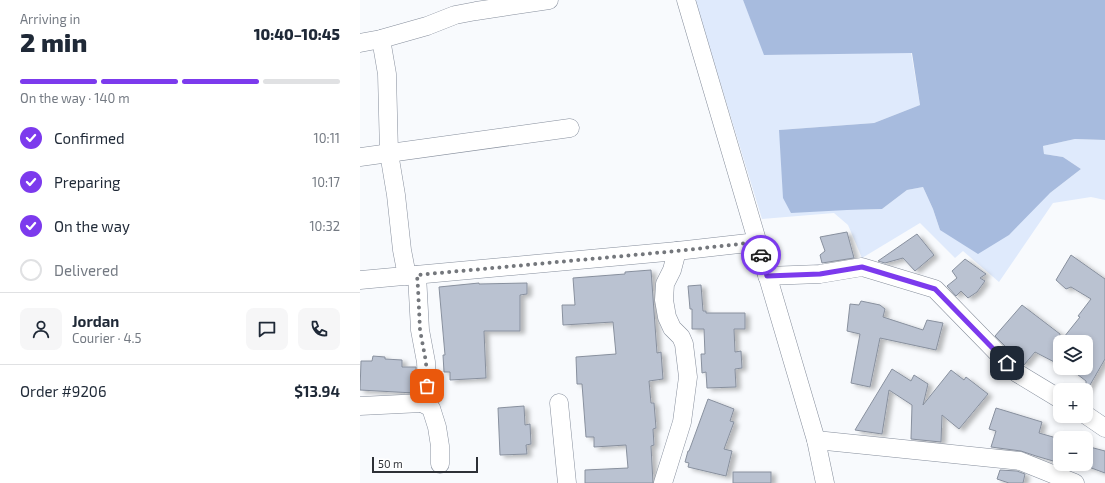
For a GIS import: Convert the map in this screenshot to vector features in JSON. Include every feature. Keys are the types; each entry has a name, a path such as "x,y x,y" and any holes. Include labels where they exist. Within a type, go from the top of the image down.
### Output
{"street":[{"path":"360,43 381,40 427,26 455,15 476,10 549,0"},
{"path":"686,0 816,440 825,483"},
{"path":"381,40 387,74 389,153 396,195 402,250 418,288 420,330 426,362 427,386 422,403"},
{"path":"360,157 570,128"},
{"path":"360,280 677,251 757,242"},
{"path":"663,483 682,422 688,377 684,344 681,337 672,328 667,317 664,300 665,284 672,270 677,251"},
{"path":"767,276 820,274 862,267 935,289 1017,373 1053,395"},
{"path":"360,406 422,403 430,408 437,427 440,446 440,464"},
{"path":"559,403 567,483"},
{"path":"816,440 1020,461 1075,483"}],"shaded area":[{"path":"695,0 743,0 765,55 911,52 920,105 874,123 779,130 847,210 882,209 907,190 923,187 933,209 940,230 1050,193 1081,169 1063,157 1044,154 1043,146 1075,139 1105,140 1105,200 1091,197 1053,203 999,282 963,251 955,258 920,223 862,258 848,225 834,213 762,219"},
{"path":"743,0 1105,0 1105,140 1075,139 1043,146 1044,154 1063,157 1081,169 1050,193 1009,235 978,254 940,230 933,209 923,187 907,190 882,209 791,213 783,198 779,130 874,123 920,105 912,53 764,55"}],"building":[{"path":"847,232 854,258 822,263 820,255 825,251 820,237"},
{"path":"917,234 934,255 915,271 903,258 885,263 878,261"},
{"path":"1071,255 1105,279 1105,359 1091,383 1086,383 1086,381 1078,375 1093,375 1093,335 1066,335 1080,317 1078,316 1091,299 1071,287 1066,289 1056,280"},
{"path":"965,259 986,274 980,278 985,281 977,292 968,298 961,291 956,296 947,286 957,278 952,271"},
{"path":"651,270 657,353 661,352 663,379 649,381 651,403 654,403 656,428 653,429 654,445 651,446 653,483 585,483 585,470 628,468 626,445 594,447 594,437 586,437 582,384 577,384 576,357 616,354 613,322 563,325 562,305 575,305 573,278 625,274 625,272"},
{"path":"479,283 527,283 527,294 520,295 520,331 484,331 486,378 450,380 450,372 444,372 443,355 445,355 439,287"},
{"path":"701,285 703,311 706,311 706,313 745,313 745,329 734,329 735,352 741,351 742,368 735,369 736,387 707,388 706,372 702,373 701,354 705,354 704,329 692,329 692,309 690,309 688,286"},
{"path":"861,301 880,305 885,309 883,317 923,330 927,320 943,323 936,350 880,338 870,387 851,383 860,334 847,331 850,304 859,305"},
{"path":"1022,305 1060,334 1053,335 1053,361 1035,352 1024,365 995,336"},
{"path":"373,356 385,357 385,359 402,360 402,367 416,367 416,385 414,393 360,390 361,361 372,361"},
{"path":"892,369 911,381 914,375 928,384 923,405 951,370 964,380 966,377 988,394 959,429 942,415 941,442 911,439 912,405 889,390 882,434 855,430"},
{"path":"708,399 734,409 730,421 734,422 724,449 732,451 726,476 688,467 689,463 685,462"},
{"path":"524,406 525,425 530,424 531,444 526,445 527,454 500,455 498,408"},
{"path":"996,408 1042,422 1039,433 1053,437 1053,461 1021,451 991,447 996,431 989,429"},
{"path":"1093,448 1105,451 1105,473 1093,469"},
{"path":"1000,470 1017,471 1025,474 1023,483 1009,483 997,479"},
{"path":"733,472 771,472 771,483 733,483"}],"way so far":[{"path":"427,386 426,362 420,330 417,275 677,251 757,242 761,255"}],"route":[{"path":"761,255 767,276 820,274 862,267 935,289 1007,363"}]}
